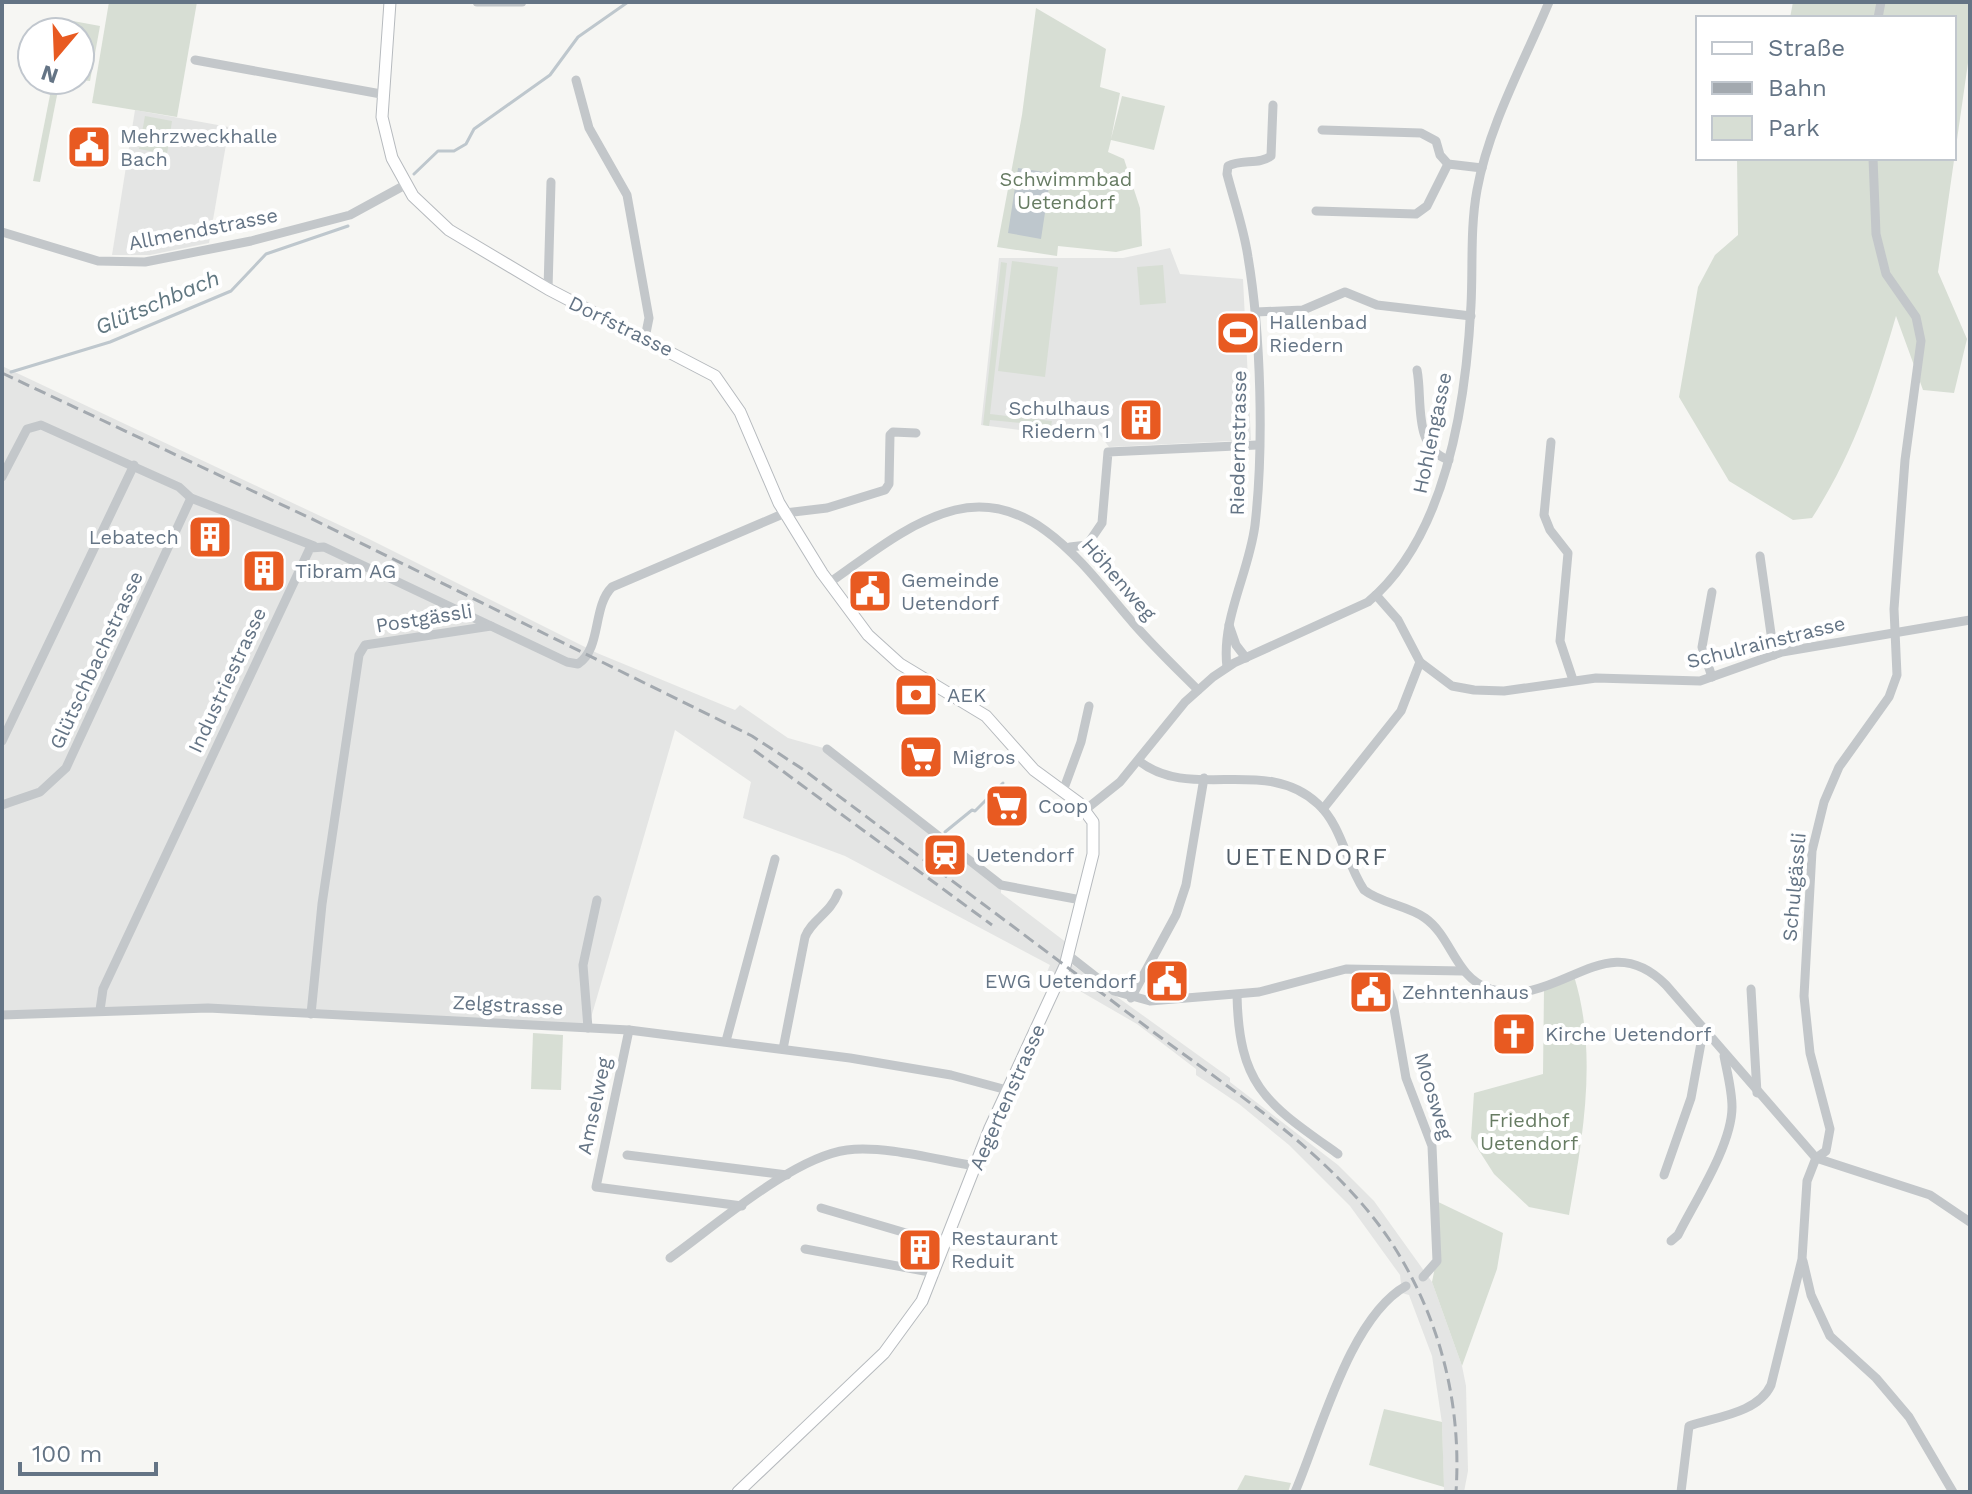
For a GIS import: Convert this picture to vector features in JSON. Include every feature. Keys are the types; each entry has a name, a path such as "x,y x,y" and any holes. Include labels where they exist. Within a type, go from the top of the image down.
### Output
{"main road":[{"path":"390,2 381,94 386,137 405,185"},
{"name":"Dorfstrasse","path":"405,185 449,230 548,289 703,367 721,382 740,412 785,513 829,583 868,635 884,651 981,712 1034,770 1085,810"},
{"path":"1068,955 1095,838 1093,822 1085,810"},
{"name":"Aegertenstrasse","path":"738,1492 901,1333 935,1273 975,1166 1007,1090 1051,1001 1068,955"}],"street":[{"path":"477,2 522,2"},
{"name":"Hohlengasse","path":"1085,810 1120,782 1198,690 1227,667 1346,615 1376,595 1431,515 1449,460 1471,316 1474,214 1482,168 1549,2"},
{"path":"195,60 381,94"},
{"path":"576,80 589,128 627,195 649,318 645,338"},
{"name":"Riedernstrasse","path":"1227,667 1225,641 1253,539 1257,445 1256,312 1248,253 1227,174 1228,166 1233,163 1265,161 1271,156 1273,105"},
{"path":"1322,130 1421,133 1436,141 1440,155 1448,164 1482,168"},
{"name":"Schulgässli","path":"1802,1259 1807,1181 1816,1158 1826,1151 1830,1129 1810,1053 1804,996 1812,851 1824,802 1839,767 1894,686 1894,632 1905,460 1921,341 1916,317 1886,274 1876,234 1873,160"},
{"path":"1316,211 1416,214 1427,206 1448,164"},
{"path":"548,289 551,182"},
{"name":"Allmendstrasse","path":"2,232 98,261 145,262 251,241 350,215 405,185"},
{"path":"1256,312 1303,310 1345,292 1384,307 1471,316"},
{"path":"1417,370 1425,438 1438,455 1449,460"},
{"path":"2,477 23,435 36,425 134,465 188,492 191,498 314,546 491,626"},
{"path":"785,513 827,508 885,490 889,484 890,435 893,432 916,433"},
{"path":"1551,442 1544,515 1550,530 1568,553 1560,641 1573,680"},
{"path":"1070,547 1087,545 1102,523 1108,452 1257,445"},
{"path":"2,741 134,465"},
{"name":"Glütschbachstrasse","path":"2,805 40,792 66,768 191,498"},
{"name":"Höhenweg","path":"829,583 912,528 969,508 985,507 1012,514 1070,547 1143,635 1198,690"},
{"name":"Postgässli","path":"311,1014 322,903 359,655 365,645 491,626 571,664 578,664 588,654 604,598 612,587 785,513"},
{"name":"Industriestrasse","path":"100,1010 103,989 307,552 314,546"},
{"path":"1760,556 1774,655"},
{"path":"1712,592 1702,647 1712,677"},
{"name":"Schulrainstrasse","path":"1376,595 1398,620 1420,662 1452,686 1474,690 1504,691 1573,680 1685,682 1712,677 1774,655 1970,620"},
{"path":"1229,625 1236,645 1246,658"},
{"path":"1323,809 1401,711 1420,662"},
{"path":"1063,791 1081,742 1089,706"},
{"path":"827,749 1001,885 1081,900"},
{"path":"1139,761 1164,776 1275,780 1293,786 1323,809 1361,885 1374,896 1425,918 1463,971 1491,989 1522,993 1544,989 1610,961 1632,962 1652,972 1816,1158 1930,1195 1970,1222"},
{"path":"1131,998 1176,915 1186,885 1204,778"},
{"path":"726,1041 775,859"},
{"path":"783,1049 805,937 811,926 830,910 838,893"},
{"path":"588,1028 583,965 597,900"},
{"path":"1068,955 1106,987 1131,998 1150,1001 1237,995 1280,988 1346,969 1463,971"},
{"name":"Moosweg","path":"1382,970 1393,1003 1406,1078 1432,1146 1437,1261 1423,1277"},
{"path":"1751,989 1757,1094"},
{"path":"1237,995 1239,1035 1260,1092 1273,1107 1338,1154"},
{"name":"Zelgstrasse","path":"2,1015 208,1008 629,1030 931,1071 1007,1090"},
{"name":"Amselweg","path":"629,1030 596,1187 742,1206"},
{"path":"1664,1175 1694,1088 1703,1032"},
{"path":"1671,1241 1678,1235 1708,1176 1731,1121 1732,1105 1724,1056"},
{"path":"670,1258 787,1175 820,1158 849,1150 975,1166"},
{"path":"627,1155 787,1175"},
{"path":"821,1208 906,1233 948,1240"},
{"path":"805,1249 935,1273"},
{"path":"1681,1492 1689,1426 1753,1405 1768,1390 1802,1259"},
{"path":"1802,1259 1811,1295 1830,1336 1876,1378 1909,1417 1953,1492"},
{"path":"1295,1492 1347,1361 1388,1298 1406,1286"},
{"path":"1792,1292 1811,1295"}],"shaded area":[{"path":"135,110 229,127 209,243 150,255 112,255"},
{"path":"1018,168 1051,173 1041,239 1008,233"},
{"path":"1170,248 1180,274 1243,279 1251,440 1109,447 1097,431 1060,435 981,425 999,258 1123,258"},
{"path":"2,366 367,538 597,653 735,710 740,705 788,738 827,749 1001,885 1001,893 1071,946 1070,963 1230,1078 1230,1082 1338,1165 1374,1201 1432,1282 1462,1366 1466,1386 1468,1471 1464,1492 1444,1492 1442,1423 1432,1356 1409,1295 1402,1293 1400,1275 1350,1206 1289,1145 1239,1104 1196,1075 1196,1069 1137,1024 1047,972 1050,965 845,856 743,818 751,782 675,730 588,1028 208,1008 2,1015"}],"green space":[{"path":"109,2 197,2 177,117 92,103 93,96 96,96"},
{"path":"1793,2 1970,2 1970,49 1956,147 1956,16 1790,16"},
{"name":"Schwimmbad Uetendorf","path":"1036,8 1106,49 1100,87 1120,93 1111,139 1122,96 1165,106 1154,150 1111,140 1108,152 1124,159 1140,208 1142,246 1116,252 1058,246 1057,256 997,247 1022,115"},
{"path":"96,25 100,26 96,48"},
{"path":"50,96 57,96 40,182 33,181"},
{"path":"145,116 172,121 167,154 139,149"},
{"path":"1737,160 1954,160 1938,272 1967,339 1954,393 1923,390 1896,316 1871,395 1851,445 1812,518 1793,520 1729,481 1679,397 1698,287 1715,255 1738,235"},
{"path":"1012,261 1058,267 1045,377 998,371"},
{"path":"1001,262 1007,263 990,414 1052,421 1051,426 990,420 989,426 983,425"},
{"path":"1163,265 1166,303 1140,305 1137,267"},
{"name":"Friedhof Uetendorf","path":"1574,976 1581,1005 1587,1065 1583,1125 1569,1215 1529,1207 1494,1174 1471,1138 1474,1093 1543,1074 1544,989"},
{"path":"533,1033 563,1035 561,1090 531,1089"},
{"path":"1432,1199 1503,1233 1497,1269 1462,1366 1432,1282 1435,1267"},
{"path":"1384,1409 1442,1422 1444,1487 1369,1465"},
{"path":"1245,1475 1291,1483 1288,1492 1236,1492"}],"waterway":[{"name":"Glütschbach","path":"414,174 438,151 454,151 466,144 474,129 550,75 578,37 628,2"},
{"name":"Glütschbach","path":"11,372 110,342 231,291 266,254 348,226"},
{"path":"945,832 972,810 975,811 1003,783"}],"railway":[{"path":"2,373 310,518 752,736 804,770 1278,1124 1309,1150 1365,1207 1389,1239 1421,1298 1434,1328 1451,1392 1457,1458 1456,1492"},
{"path":"754,750 992,925"}],"place":[{"name":"Mehrzweckhalle Bach","path":"89,147"},
{"name":"Hallenbad Riedern","path":"1238,333"},
{"name":"Schulhaus Riedern 1","path":"1141,420"},
{"name":"Lebatech","path":"210,537"},
{"name":"Tibram AG","path":"264,571"},
{"name":"Gemeinde Uetendorf","path":"870,591"},
{"name":"AEK","path":"916,695"},
{"name":"Migros","path":"921,757"},
{"name":"Coop","path":"1007,806"},
{"name":"Uetendorf","path":"945,855"},
{"name":"EWG Uetendorf","path":"1167,981"},
{"name":"Zehntenhaus","path":"1371,992"},
{"name":"Kirche Uetendorf","path":"1514,1034"},
{"name":"Restaurant Reduit","path":"920,1250"}],"district":[{"name":"UETENDORF","path":"1307,857"}]}
